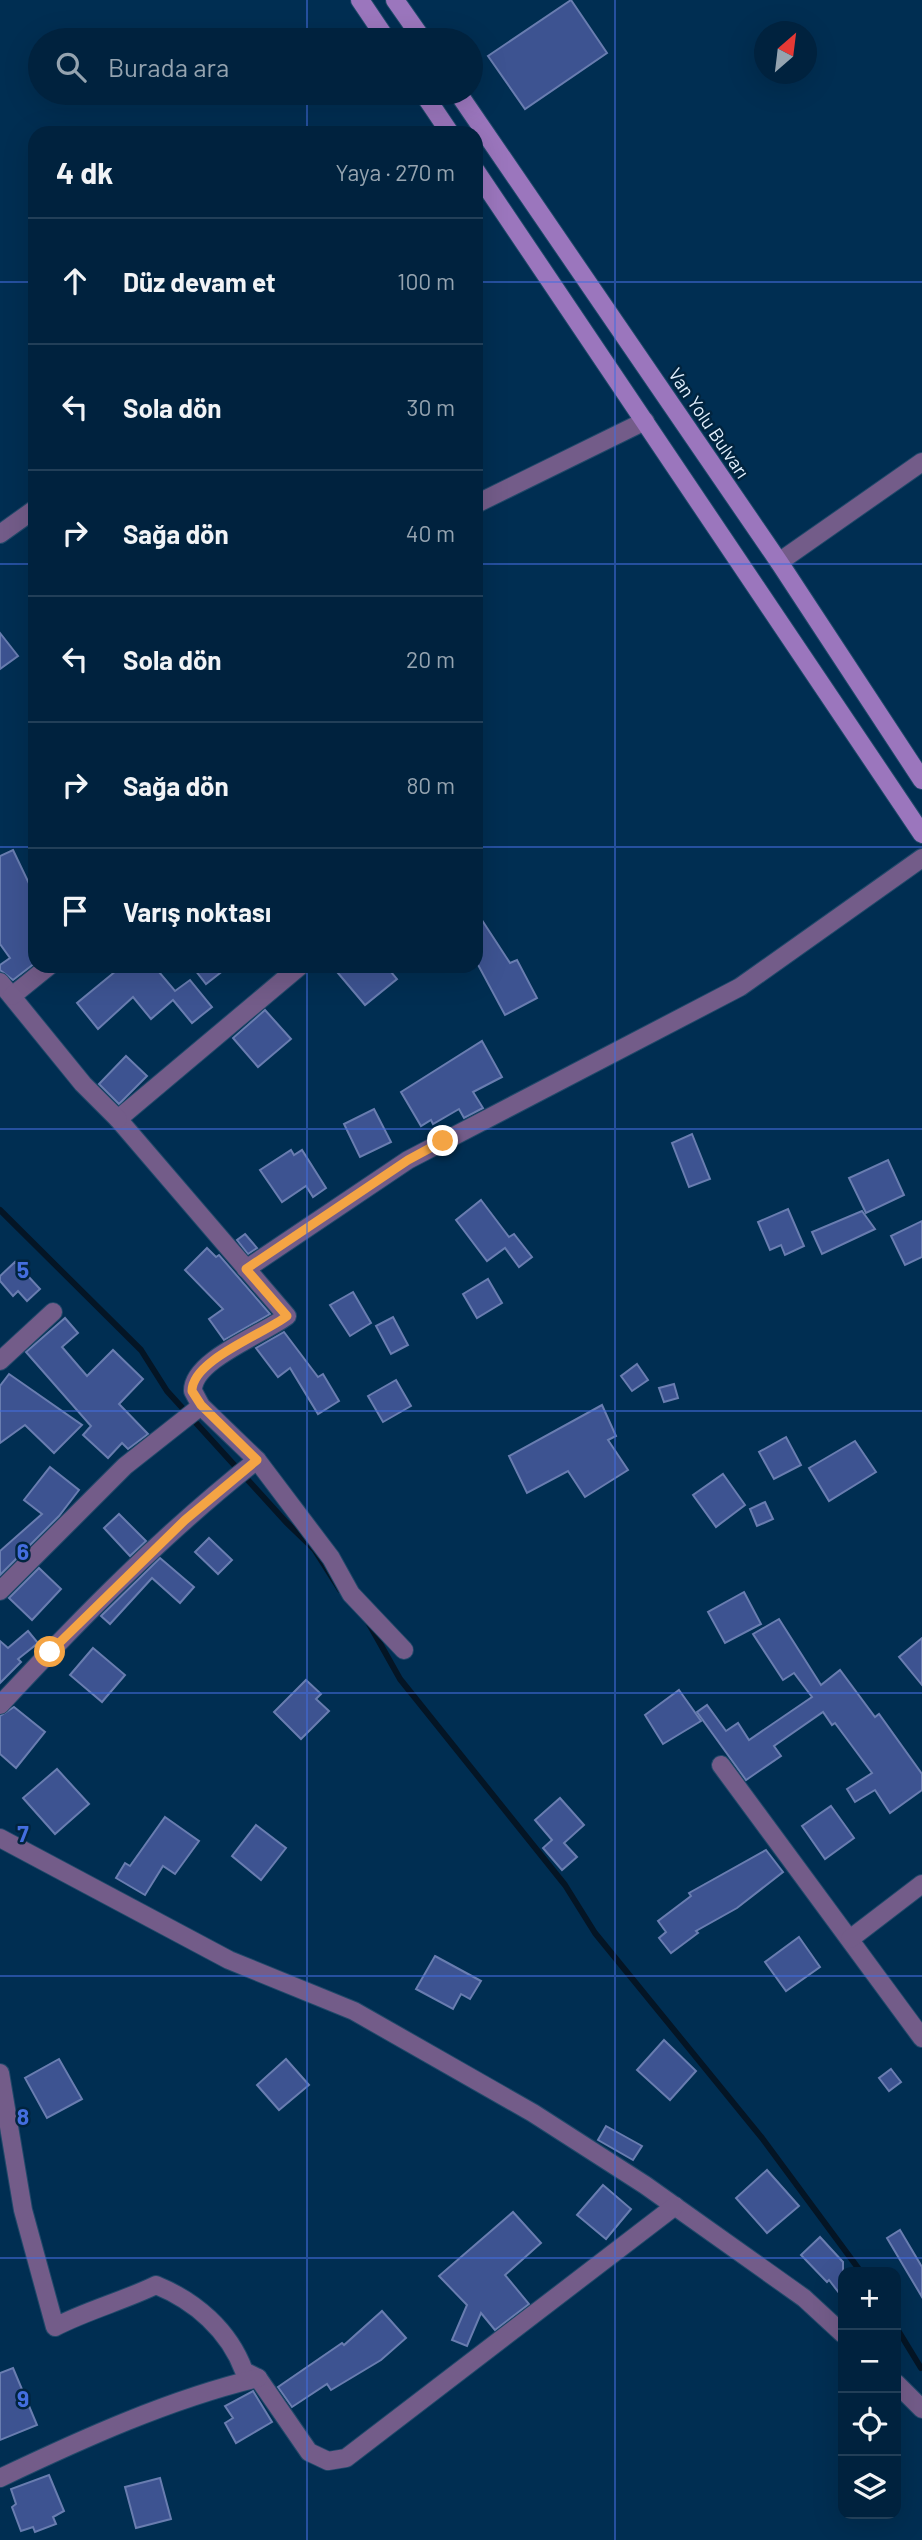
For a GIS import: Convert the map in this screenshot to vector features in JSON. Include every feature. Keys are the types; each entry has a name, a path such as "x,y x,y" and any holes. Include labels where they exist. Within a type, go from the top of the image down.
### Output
{"main road":[{"path":"360,0 379,28"},
{"path":"395,0 415,28"},
{"path":"431,105 445,126"},
{"name":"Van Yolu Bulvarı","path":"466,105 481,126"},
{"name":"Van Yolu Bulvarı","path":"483,130 779,562 922,780"},
{"path":"483,181 922,834"}],"street":[{"path":"483,501 645,421"},
{"path":"779,562 922,462"},
{"path":"0,534 28,514"},
{"path":"246,1269 408,1160 740,987 922,858"},
{"path":"12,996 40,973"},
{"path":"118,1119 292,973"},
{"path":"0,982 83,1084 118,1119 287,1316 270,1329 209,1362 196,1374 192,1391 201,1405 257,1460 331,1558 351,1594 404,1650"},
{"path":"0,1361 52,1312"},
{"path":"0,1591 125,1466 201,1405"},
{"path":"0,1705 130,1572 257,1460"},
{"path":"721,1765 922,2038"},
{"path":"0,1838 229,1960 354,2011 533,2113 675,2206 804,2298 839,2330"},
{"path":"850,1939 922,1884"},
{"path":"0,2073 23,2210 55,2327 90,2309 122,2301 156,2285 181,2295 210,2318 239,2358 244,2371 258,2378 309,2452 328,2461 346,2458 675,2206"},
{"path":"0,2478 120,2426 232,2384 258,2378"},
{"path":"901,2387 919,2401"}],"building":[{"path":"571,0 607,53 525,109 488,56"},
{"path":"0,633 18,656 0,669"},
{"path":"13,850 28,881 28,968 13,980 0,970 0,965 10,958 0,944 0,856"},
{"path":"483,922 510,963 517,960 537,998 505,1015 482,973"},
{"path":"113,973 160,973 175,991 190,980 212,1007 192,1023 173,1000 151,1019 133,997 98,1029 77,1003"},
{"path":"197,973 220,973 206,984"},
{"path":"338,973 392,973 397,979 365,1005"},
{"path":"265,1010 291,1039 258,1067 233,1038"},
{"path":"482,1041 502,1077 473,1092 483,1108 464,1118 459,1109 433,1124 431,1120 421,1126 401,1092"},
{"path":"126,1056 147,1076 119,1104 99,1084"},
{"path":"374,1109 391,1142 360,1157 344,1124"},
{"path":"692,1134 710,1179 689,1187 672,1143"},
{"path":"291,1150 294,1155 302,1150 326,1188 313,1197 306,1186 282,1202 260,1170"},
{"path":"888,1160 904,1195 866,1213 849,1178"},
{"path":"481,1200 509,1237 514,1234 532,1257 519,1267 505,1248 487,1261 456,1220"},
{"path":"788,1209 804,1246 785,1255 781,1245 770,1250 758,1222"},
{"path":"862,1211 875,1229 822,1254 812,1232"},
{"path":"922,1221 922,1257 905,1265 891,1236"},
{"path":"245,1234 257,1248 248,1254 237,1240"},
{"path":"207,1248 216,1257 219,1255 270,1314 224,1340 209,1319 223,1309 185,1270"},
{"path":"15,1262 40,1289 27,1301 18,1291 13,1296 0,1281 0,1276"},
{"path":"488,1279 502,1303 477,1318 463,1294"},
{"path":"353,1292 371,1323 350,1336 330,1305"},
{"path":"393,1317 408,1345 391,1354 376,1326"},
{"path":"65,1318 78,1333 62,1347 87,1376 113,1350 143,1379 119,1404 148,1434 128,1449 122,1443 108,1458 83,1435 91,1426 26,1352"},
{"path":"284,1332 318,1377 323,1374 339,1401 318,1414 290,1368 278,1377 256,1348"},
{"path":"637,1364 648,1380 632,1391 621,1376"},
{"path":"9,1374 82,1425 54,1453 25,1425 0,1443 0,1386"},
{"path":"396,1380 411,1406 383,1422 368,1396"},
{"path":"674,1384 678,1398 664,1402 659,1388"},
{"path":"602,1405 616,1436 608,1440 628,1470 585,1497 568,1471 527,1493 509,1456"},
{"path":"786,1437 801,1465 774,1479 759,1452"},
{"path":"855,1441 876,1472 829,1501 809,1468"},
{"path":"50,1467 79,1490 59,1516 0,1575 0,1551 42,1514 24,1500"},
{"path":"723,1474 745,1505 716,1527 693,1495"},
{"path":"765,1502 773,1519 757,1526 750,1509"},
{"path":"119,1514 146,1541 130,1556 104,1528"},
{"path":"209,1538 232,1560 218,1574 195,1552"},
{"path":"160,1558 194,1587 180,1603 152,1578 110,1624 101,1616"},
{"path":"39,1568 61,1589 32,1620 9,1598"},
{"path":"744,1592 761,1624 725,1643 708,1612"},
{"path":"779,1619 821,1685 840,1670 875,1717 879,1714 922,1774 922,1790 890,1813 875,1790 855,1802 847,1789 872,1773 835,1723 832,1725 823,1712 774,1746 781,1756 746,1780 697,1712 707,1705 726,1731 738,1723 749,1740 812,1697 794,1673 783,1680 753,1634"},
{"path":"28,1631 38,1643 18,1659 21,1662 0,1683 0,1641 8,1648"},
{"path":"922,1638 922,1685 899,1657"},
{"path":"93,1648 125,1675 102,1702 70,1675"},
{"path":"306,1680 321,1694 316,1699 329,1711 301,1739 274,1712"},
{"path":"679,1690 701,1721 663,1744 645,1715"},
{"path":"14,1707 45,1732 16,1768 0,1754 0,1716"},
{"path":"57,1769 89,1804 55,1834 23,1798"},
{"path":"560,1798 584,1825 564,1843 577,1857 562,1870 543,1848 552,1840 535,1820"},
{"path":"831,1806 854,1838 825,1859 802,1826"},
{"path":"165,1817 199,1841 175,1874 163,1866 145,1895 116,1878 125,1863 130,1866"},
{"path":"256,1825 286,1848 261,1880 232,1856"},
{"path":"766,1850 783,1872 737,1908 696,1931 698,1933 671,1953 659,1938 666,1932 658,1921 691,1896 689,1893"},
{"path":"799,1937 820,1967 786,1991 765,1962"},
{"path":"435,1956 481,1981 470,1999 461,1994 453,2009 416,1989"},
{"path":"664,2040 696,2071 670,2100 637,2070"},
{"path":"59,2059 82,2099 47,2118 25,2078"},
{"path":"286,2059 309,2085 279,2110 257,2085"},
{"path":"891,2069 901,2082 889,2091 879,2078"},
{"path":"606,2126 642,2146 633,2160 598,2140"},
{"path":"767,2170 799,2206 767,2233 736,2198"},
{"path":"603,2185 631,2209 606,2239 577,2215"},
{"path":"513,2212 541,2243 505,2275 529,2304 495,2330 481,2313 467,2346 452,2340 467,2305 439,2276"},
{"path":"900,2230 922,2267 922,2297 887,2238"},
{"path":"820,2237 843,2262 843,2267 838,2267 838,2292 829,2280 827,2282 801,2255"},
{"path":"382,2311 406,2338 381,2360 331,2390 327,2384 292,2407 278,2387 342,2343 344,2345"},
{"path":"13,2368 37,2425 0,2440 0,2373"},
{"path":"253,2391 272,2422 236,2443 225,2423 233,2418 225,2406"},
{"path":"49,2475 64,2511 53,2517 56,2524 35,2532 33,2527 21,2531 12,2507 16,2504 11,2489"},
{"path":"160,2478 171,2519 136,2528 125,2487"}],"waterway":[{"path":"0,1210 141,1350 167,1391 286,1522 314,1549 340,1590"},
{"path":"368,1622 400,1679 565,1885 595,1933 762,2138 857,2267"},
{"path":"898,2330 921,2368"}],"route":[{"path":"50,1652 185,1520 257,1460 201,1405 192,1391 196,1374 209,1362 270,1329 287,1316 246,1269 408,1160 443,1141"}]}
